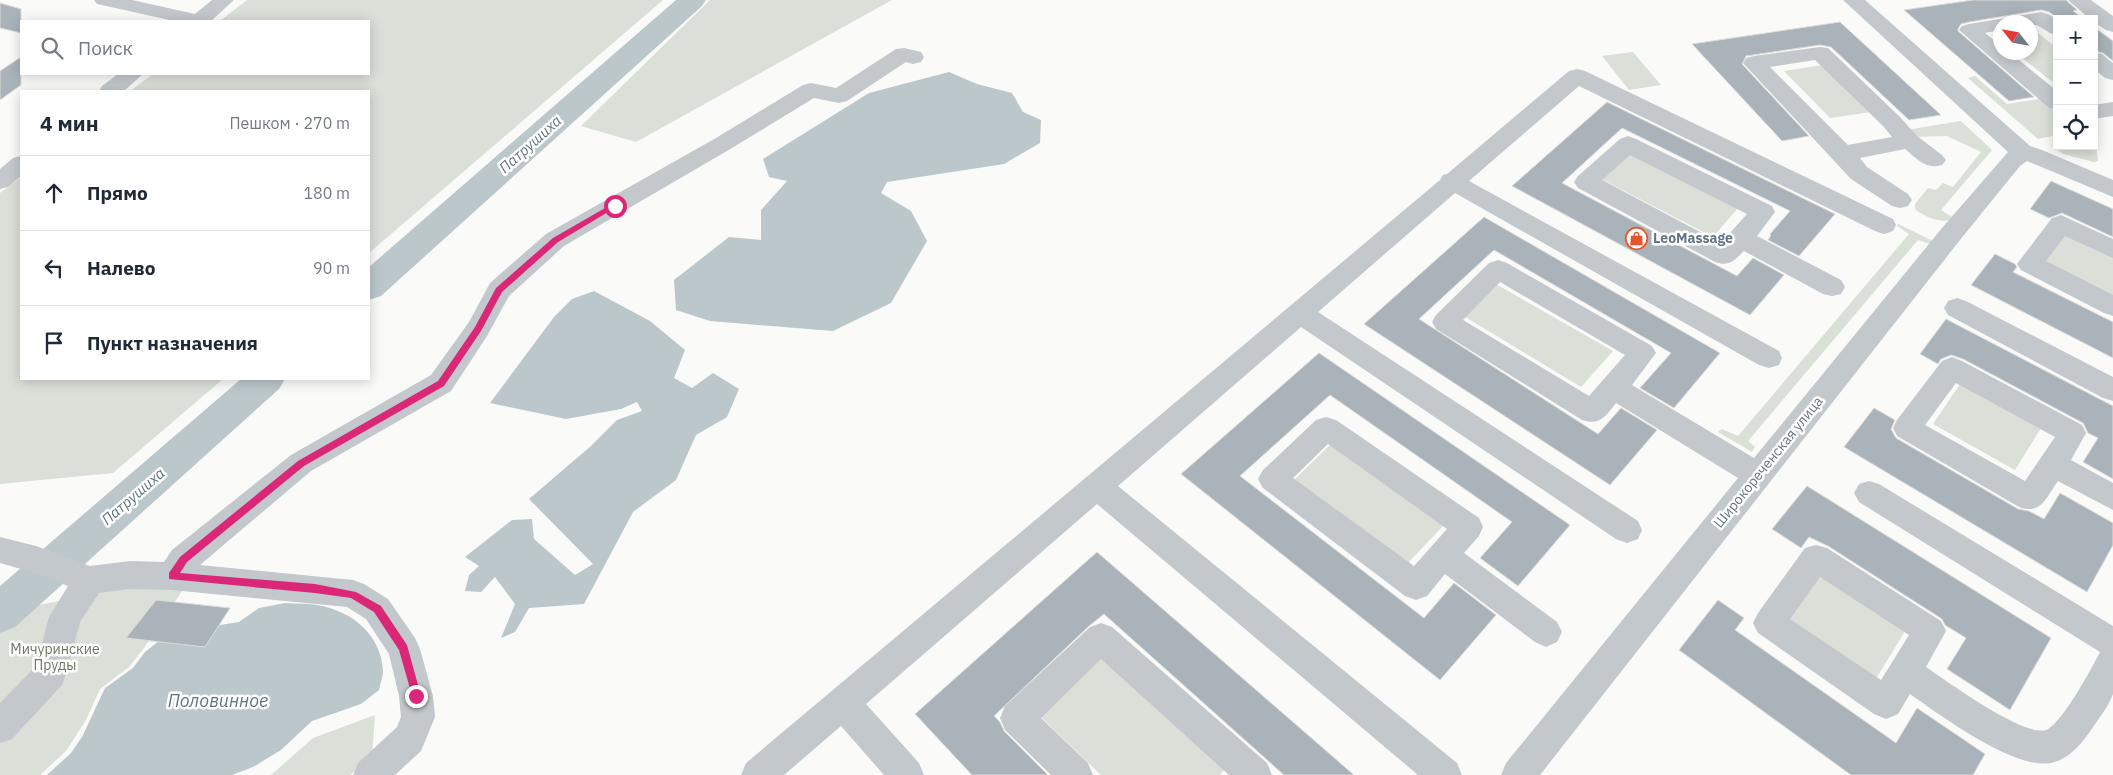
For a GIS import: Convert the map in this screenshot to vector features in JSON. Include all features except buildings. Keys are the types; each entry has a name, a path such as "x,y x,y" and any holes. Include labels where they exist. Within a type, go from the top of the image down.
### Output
{"street":[{"path":"104,0 155,5 197,20"},
{"path":"201,20 224,0"},
{"path":"1853,0 2022,152 2034,155 2113,189"},
{"path":"2078,0 2113,26"},
{"path":"2038,19 2042,18 2053,27"},
{"path":"1993,25 1969,30 1993,50"},
{"path":"1900,200 1858,173 1754,63 1820,53 1909,141 1934,160"},
{"path":"172,576 183,560 301,463 441,383 478,329 499,290 555,240 724,144 811,90 839,96 904,54 912,57"},
{"path":"2005,60 2053,100"},
{"path":"2095,60 2113,73"},
{"path":"111,90 131,75"},
{"path":"758,775 1577,76 1884,225"},
{"path":"2098,111 2113,109"},
{"path":"1842,154 1909,141"},
{"path":"1628,144 1763,212 1741,238 1724,256 1586,182 1628,144"},
{"name":"Широкореченская улица","path":"1518,775 1957,227 2012,161 2022,152"},
{"path":"0,181 20,165"},
{"path":"1452,182 1769,358"},
{"path":"2113,249 2061,224 2030,264 2113,306"},
{"path":"1741,238 1832,287"},
{"path":"1498,270 1643,353 1614,388 1592,412 1445,322 1498,270"},
{"path":"1957,308 2113,390"},
{"path":"1300,313 1627,530"},
{"path":"1952,368 2072,433 2053,464 2029,498 1907,428 1952,368"},
{"path":"1614,388 1757,475"},
{"path":"1326,428 1468,527 1443,555 1416,586 1273,478 1326,428"},
{"path":"2053,464 2113,497"},
{"path":"1096,485 1445,775"},
{"path":"1869,492 2113,643"},
{"path":"0,550 36,560 83,578 130,575 172,576 315,588 353,594 377,609 404,648 416,696 418,717 409,739 370,775"},
{"path":"1443,555 1546,632"},
{"path":"1816,558 1930,631 1905,671 1886,703 1769,623 1816,558"},
{"path":"0,727 50,674 65,617 83,578"},
{"path":"1076,775 1017,718 1101,638 1255,775"},
{"path":"1905,671 1998,732 2036,748 2050,747 2058,742 2074,724 2099,688 2113,660"},
{"path":"843,704 907,775"}],"green space":[{"path":"247,0 663,0 370,252 370,90 131,90 152,75 370,75 370,20 221,20"},
{"path":"710,0 892,0 636,142 581,126"},
{"path":"2038,33 2053,45 2053,81 2025,60 2038,60"},
{"path":"1633,52 1661,85 1629,90 1602,56"},
{"path":"1823,65 1871,112 1830,118 1784,71"},
{"path":"1975,76 2007,104 2045,98 2053,105 2053,136 2038,139 1968,78"},
{"path":"1961,121 1992,150 1941,210 1952,217 1951,220 1937,220 1919,212 1915,209 1915,204 1928,188 1936,190 1943,183 1953,187 1981,152 1947,136 1913,137 1906,130"},
{"path":"2058,150 2097,150 2098,161 2094,162 2063,154"},
{"path":"1628,153 1738,208 1713,237 1601,179"},
{"path":"20,178 20,380 222,380 113,473 0,484 0,193"},
{"path":"1898,224 1935,242 1930,244 1918,240 1748,441 1755,447 1752,452 1718,432 1722,429 1738,436 1909,234 1897,226"},
{"path":"2067,233 2113,256 2113,298 2044,263"},
{"path":"1494,283 1613,351 1581,387 1462,315"},
{"path":"1960,384 2041,428 2015,470 1933,424"},
{"path":"1332,443 1445,524 1405,566 1292,482"},
{"path":"1821,573 1907,628 1874,682 1785,623"},
{"name":"Мичуринские Пруды","path":"105,586 184,588 129,667 100,689 86,720 66,751 40,775 0,775 0,613 78,597"},
{"path":"1100,656 1225,769 1220,775 1101,775 1039,715"},
{"path":"375,715 372,756 350,775 271,775 313,738"}],"water":[{"path":"949,72 977,84 1012,93 1023,112 1041,120 1040,143 1004,164 887,182 881,193 911,211 927,241 891,303 833,331 710,321 676,310 674,280 729,237 761,240 761,210 787,181 769,177 763,159 869,93"},
{"path":"594,291 650,321 685,350 674,378 692,388 713,373 739,389 727,417 696,435 676,480 633,512 584,604 529,608 515,632 501,638 515,604 495,577 481,592 465,591 469,575 479,566 465,557 512,520 532,519 534,539 575,575 593,564 529,499 591,446 617,420 642,411 637,402 621,409 566,419 490,403 554,317 572,299"},
{"name":"Половинное","path":"285,603 313,604 330,608 353,619 362,626 377,646 381,658 383,673 379,690 361,704 312,721 281,750 253,767 232,775 47,775 71,753 82,737 105,688 133,668 145,652 169,633 239,622 259,608"}],"waterway":[{"name":"Патрушиха","path":"370,286 692,0"},
{"name":"Патрушиха","path":"0,613 265,380"}],"place":[{"name":"LeoMassage","path":"1637,238"}],"route":[{"path":"416,696 404,648 377,609 353,594 315,588 172,576 183,560 301,463 441,383 478,329 499,290 555,240 615,206"}]}
